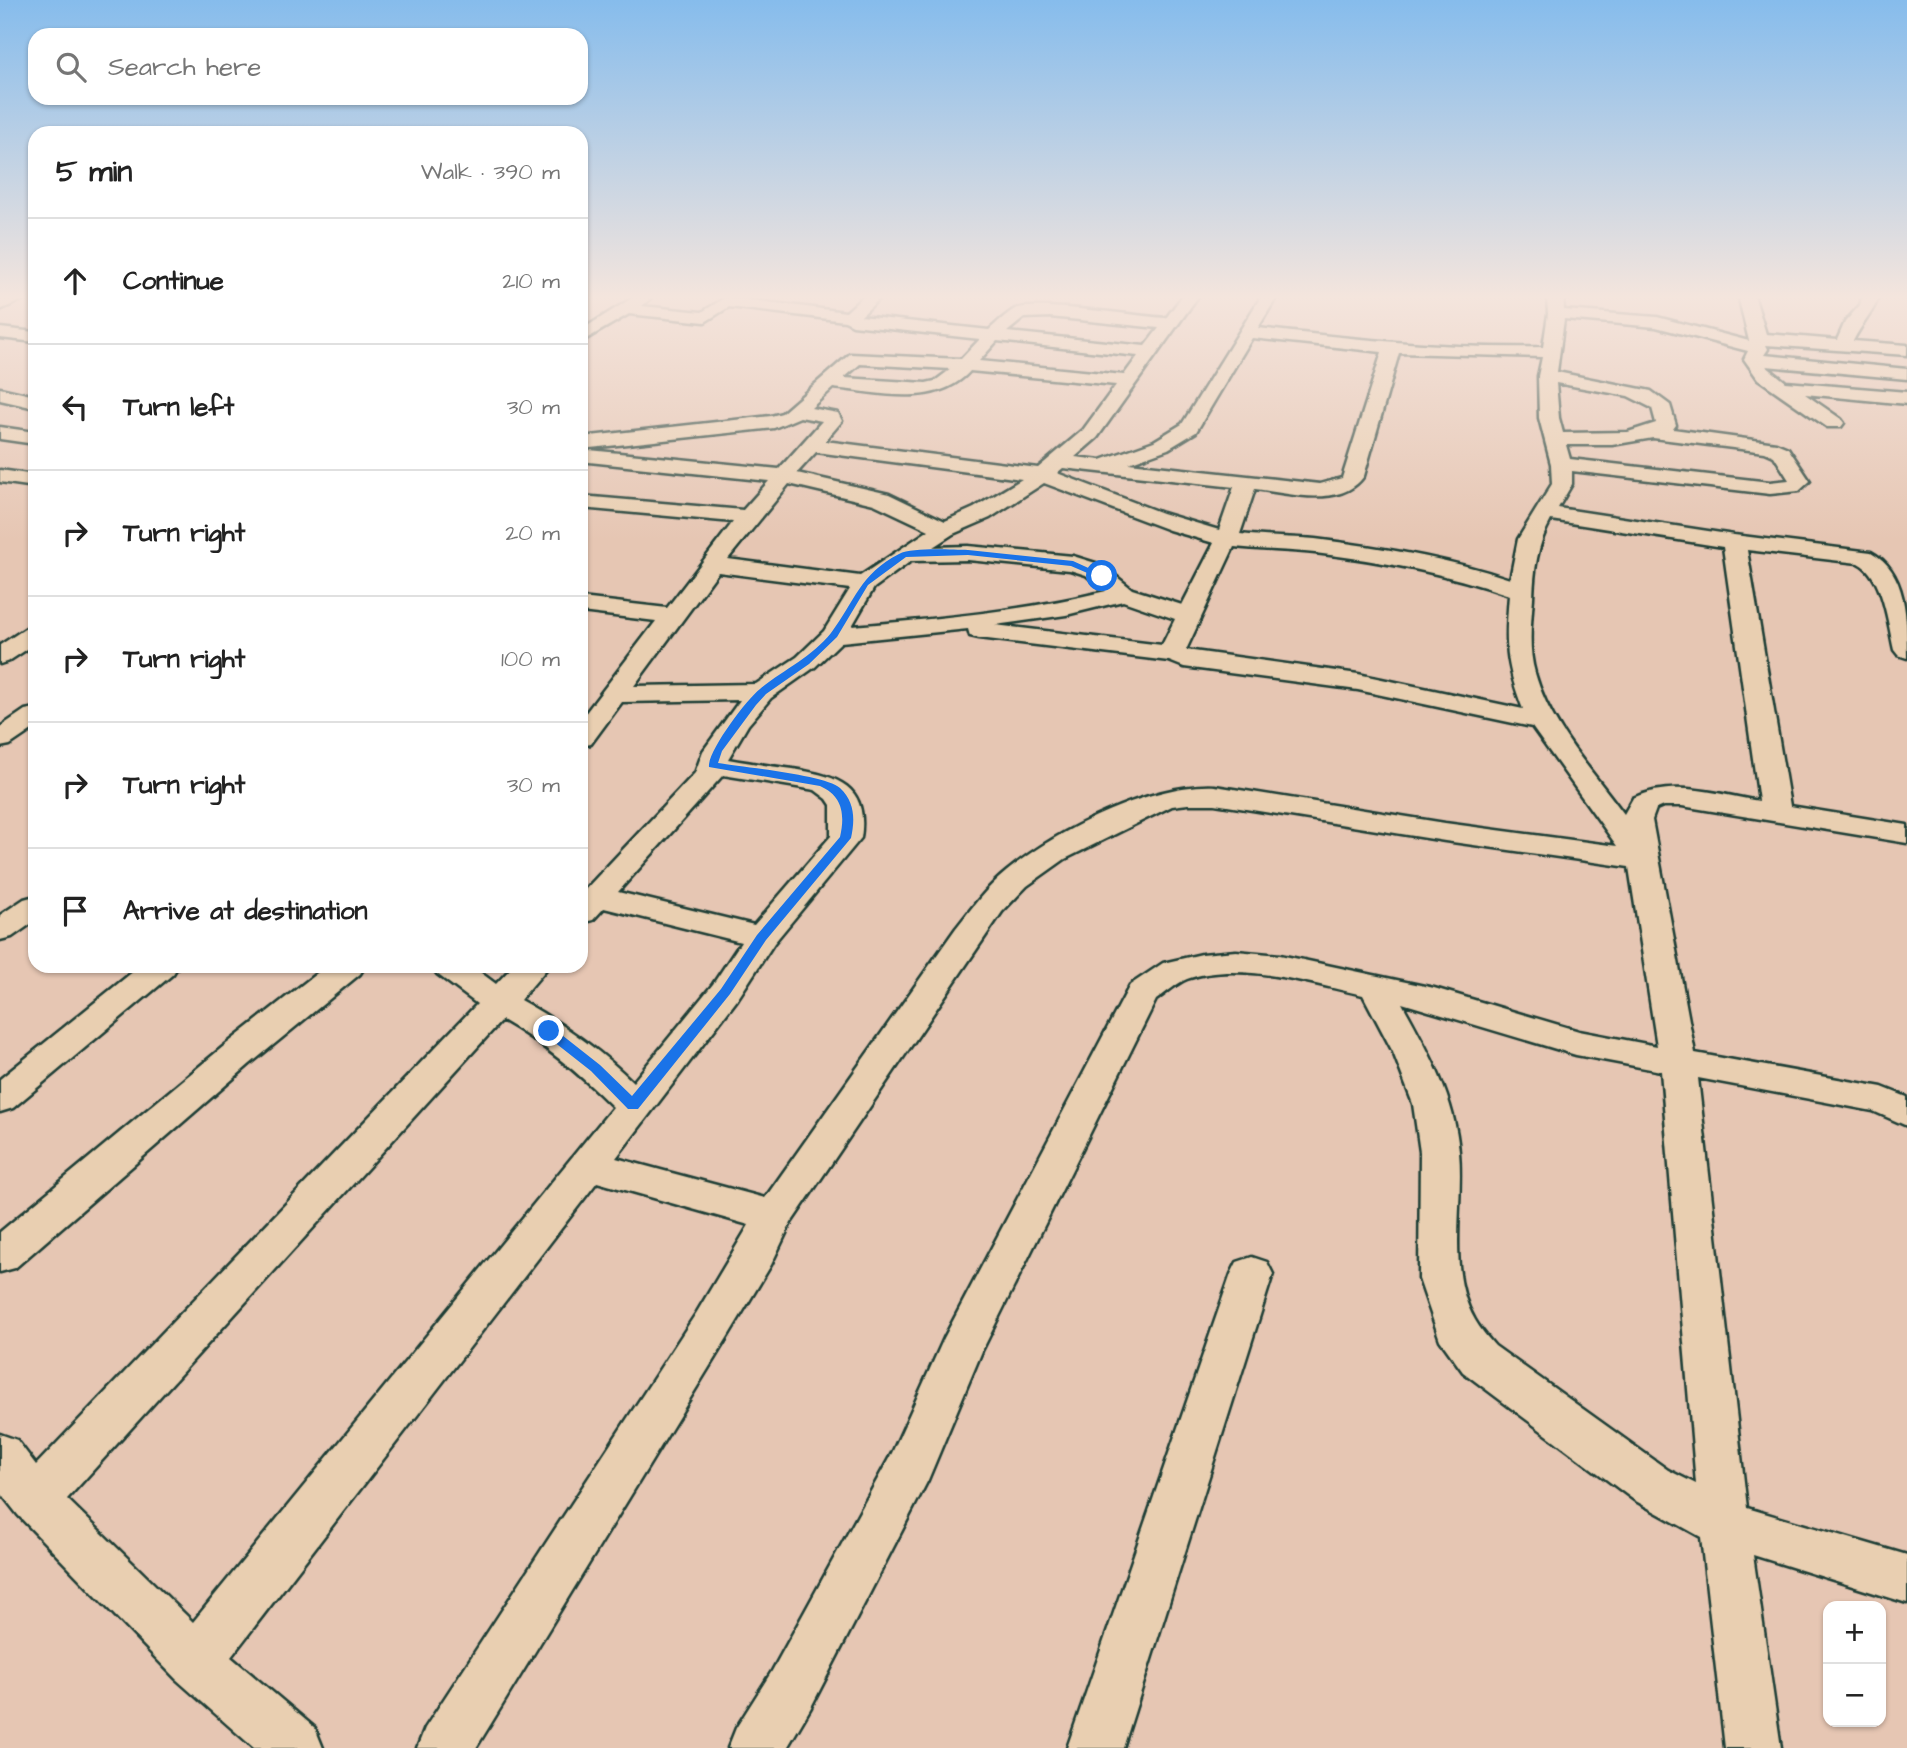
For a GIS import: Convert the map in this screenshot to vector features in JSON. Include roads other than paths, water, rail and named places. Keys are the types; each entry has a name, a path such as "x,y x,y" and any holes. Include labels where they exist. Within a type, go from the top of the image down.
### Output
{"street":[{"path":"588,442 752,426 789,417 834,377"},
{"path":"828,382 927,389 941,385 952,377"},
{"path":"1084,377 1129,381"},
{"path":"589,904 708,776 717,751 738,720 762,692 806,662 834,635 865,584 904,554 945,529 982,513 1051,468 1090,434 1132,377"},
{"path":"1098,465 1174,440 1189,428 1220,377"},
{"path":"810,445 1051,468 1098,465 1246,483 1320,490 1337,488 1354,476 1384,377"},
{"path":"1549,377 1554,439 1561,464 1562,484 1529,539 1521,591 1518,641 1522,673 1541,721 1642,859 1651,904"},
{"path":"1587,377 1644,395 1661,405 1666,425 1656,433"},
{"path":"1765,377 1834,423"},
{"path":"1781,387 1907,398"},
{"path":"0,394 28,400"},
{"path":"588,728 748,517 830,425 831,417 797,411"},
{"path":"0,433 28,437"},
{"path":"1554,439 1619,438 1656,433 1769,447 1781,452 1800,481 1791,487 1770,488 1561,464"},
{"path":"588,457 782,476 881,499 945,529"},
{"path":"1051,468 1078,486 1196,532 1227,539 1353,551 1421,562 1474,574 1521,591"},
{"path":"0,476 28,480"},
{"path":"1175,654 1173,648 1227,539 1246,483"},
{"path":"588,503 748,517"},
{"path":"1546,513 1734,541 1841,553 1874,562 1886,574 1907,650"},
{"path":"1734,541 1776,813"},
{"path":"904,554 968,552 1073,563 1094,570 1124,594 1189,615"},
{"path":"713,564 865,584"},
{"path":"834,635 940,626 1066,608 1124,594"},
{"path":"588,606 672,616"},
{"path":"940,626 1175,654 1184,659 1358,682 1541,721"},
{"path":"0,656 28,638"},
{"path":"613,694 762,692"},
{"path":"0,739 28,721"},
{"path":"195,1661 586,1164 725,992 761,937 846,838 850,819 845,801 836,789 822,783 712,765"},
{"path":"444,1748 720,1313 774,1216 968,935 999,895 1036,864 1062,847 1175,795 1215,795 1445,832 1642,859"},
{"path":"1753,1748 1724,1524 1678,1061 1637,820 1643,804 1658,797 1682,797 1907,834"},
{"path":"589,904 761,937"},
{"path":"0,930 28,911"},
{"path":"756,1748 791,1690 911,1465 960,1351 1142,993 1175,971 1236,962 1280,966 1434,999 1576,1043 1882,1100 1907,1113"},
{"path":"0,1100 153,973"},
{"path":"0,1256 226,1064 339,973"},
{"path":"459,973 498,1002 549,1031 596,1068 633,1105"},
{"path":"35,1500 525,973"},
{"path":"1376,985 1411,1052 1432,1104 1440,1152 1440,1279 1455,1327 1479,1359 1651,1485 1724,1524 1907,1579"},
{"path":"586,1164 774,1216"},
{"path":"1095,1748 1252,1274"},
{"path":"0,1455 35,1500 195,1661 295,1748"}]}
